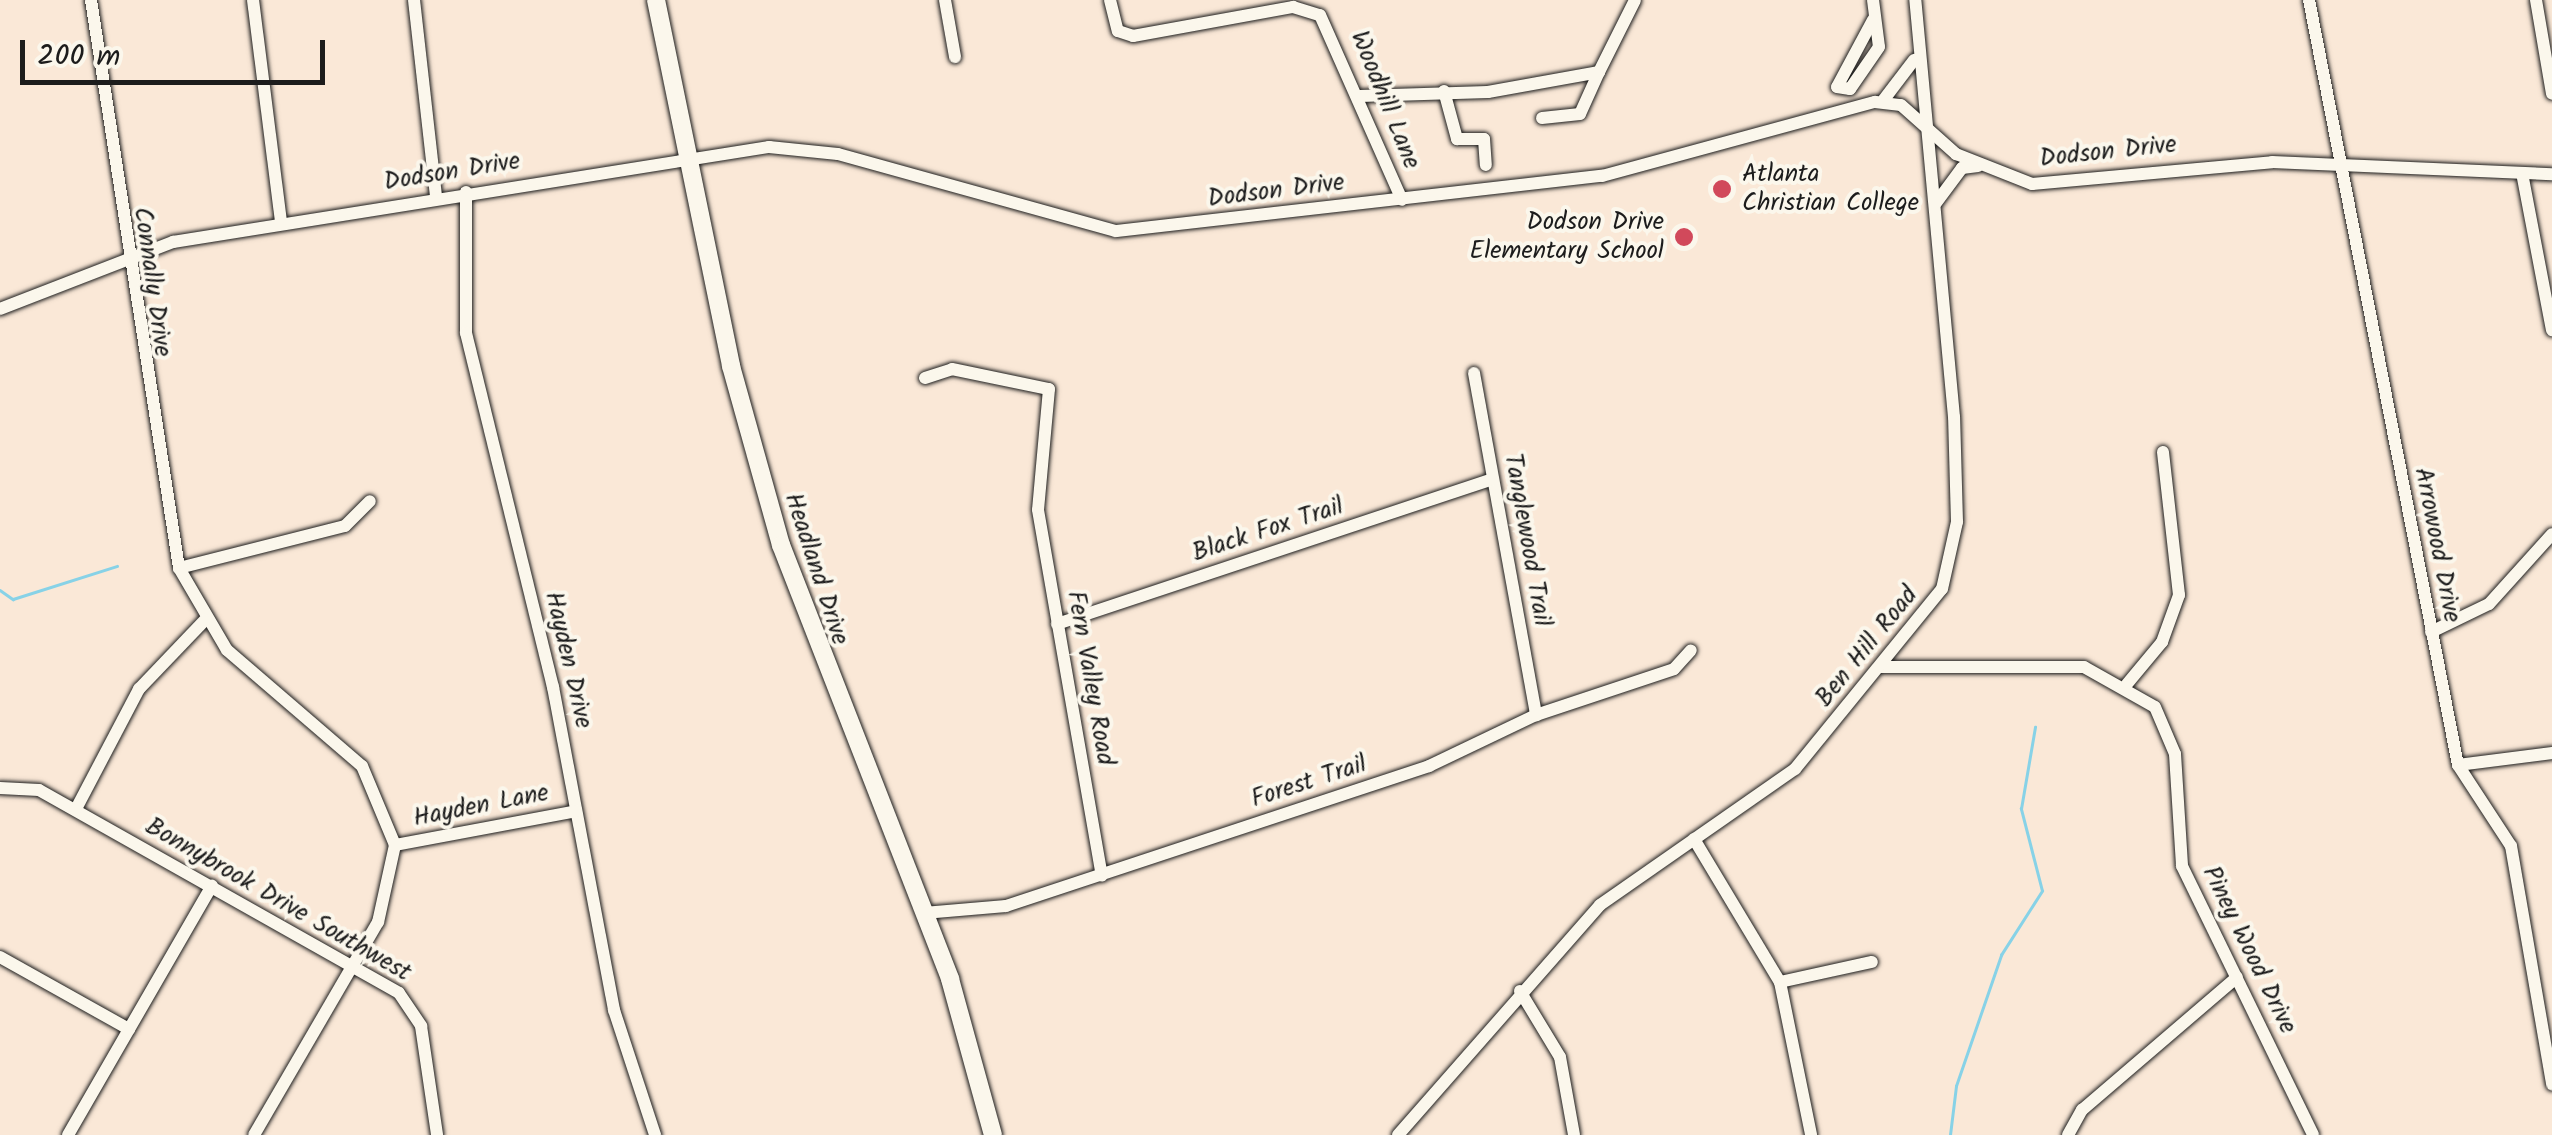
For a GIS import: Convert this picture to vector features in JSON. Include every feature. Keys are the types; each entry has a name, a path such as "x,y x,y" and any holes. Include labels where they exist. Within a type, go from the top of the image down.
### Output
{"main road":[{"name":"Headland Drive","path":"656,0 687,159 780,546 924,914 993,1135"}],"street":[{"name":"Connally Drive","path":"91,0 124,256 179,568 206,620 252,676 362,766 394,845"},
{"path":"252,0 281,224"},
{"path":"414,0 436,197"},
{"path":"945,0 955,56"},
{"path":"1110,0 1118,31 1133,36 1276,5"},
{"path":"1542,118 1580,114 1635,0"},
{"path":"1873,0 1879,47 1850,89 1837,87 1834,77 1873,20"},
{"name":"Ben Hill Road","path":"1398,1135 1600,904 1795,769 1942,589 1957,522 1935,205 1916,53 1915,0"},
{"name":"Arrowood Drive","path":"2309,0 2458,765 2511,846 2552,1084"},
{"path":"2536,0 2552,94"},
{"name":"Woodhill Lane","path":"1276,5 1307,8 1331,26 1402,200"},
{"path":"1880,103 1909,76 1916,53"},
{"path":"1360,96 1444,91 1599,72"},
{"path":"1444,91 1457,139 1484,139 1486,166"},
{"name":"Dodson Drive","path":"0,310 124,256 281,224 687,159 816,150 1116,231 1602,176 1880,103 1901,105 1928,131 1978,166 2055,184 2216,164 2552,174"},
{"path":"1935,205 1962,168 1978,166"},
{"path":"2522,172 2552,330"},
{"name":"Hayden Drive","path":"466,192 466,333 576,811 614,1010 655,1135"},
{"name":"Fern Valley Road","path":"925,378 952,369 1050,389 1040,488 1057,624 1102,875"},
{"name":"Tanglewood Trail","path":"1474,373 1536,715"},
{"path":"2127,684 2162,642 2179,594 2163,452"},
{"name":"Black Fox Trail","path":"1057,624 1493,479"},
{"path":"179,568 346,526 370,501"},
{"path":"2432,632 2489,604 2552,534"},
{"path":"76,809 139,689 206,620"},
{"name":"Forest Trail","path":"924,914 1006,906 1429,766 1536,715 1674,668 1691,650"},
{"name":"Piney Wood Drive","path":"1881,667 2084,667 2127,684 2171,732 2182,866 2313,1135"},
{"path":"2458,765 2552,752"},
{"name":"Bonnybrook Drive Southwest","path":"0,788 38,790 76,809 353,965 413,1009 437,1135"},
{"name":"Hayden Lane","path":"394,845 576,811"},
{"path":"1694,839 1780,982 1810,1135"},
{"path":"254,1135 387,902 394,845"},
{"path":"68,1135 212,886"},
{"path":"0,957 129,1028"},
{"path":"1780,982 1872,962"},
{"path":"2068,1135 2082,1110 2237,977"},
{"path":"1520,991 1560,1057 1574,1135"}],"waterway":[{"path":"0,590 13,599 117,566"},
{"path":"1950,1135 1956,1086 2001,955 2042,891 2021,809 2035,727"}],"place":[{"name":"Atlanta Christian College","path":"1722,189"},
{"name":"Dodson Drive Elementary School","path":"1684,237"}]}
